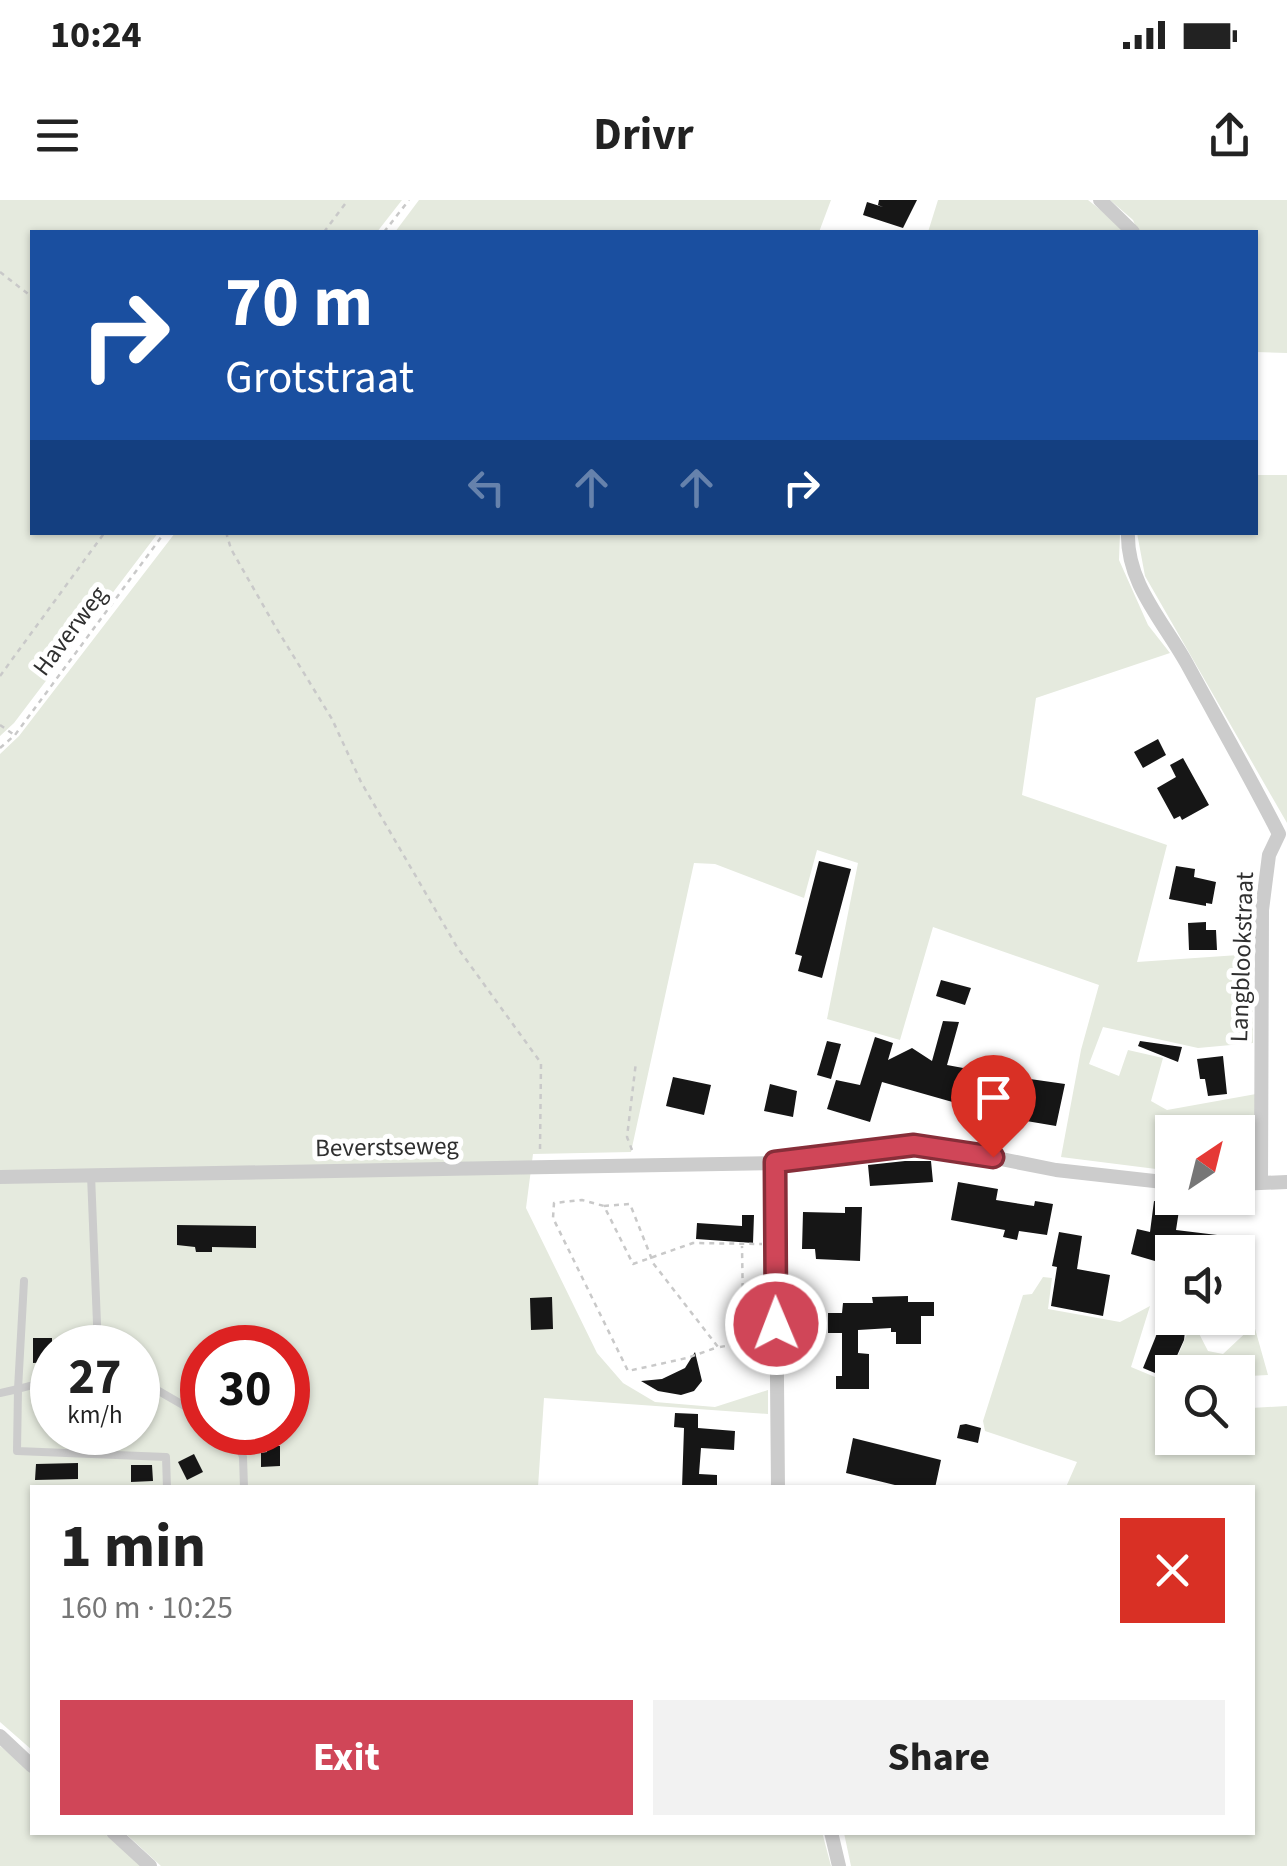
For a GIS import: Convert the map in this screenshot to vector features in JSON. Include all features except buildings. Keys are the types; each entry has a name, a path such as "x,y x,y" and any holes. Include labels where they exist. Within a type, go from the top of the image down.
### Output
{"street":[{"path":"1100,200 1131,230"},
{"name":"Langblookstraat","path":"1128,535 1129,554 1140,587 1283,834 1270,855 1262,910 1261,1184"},
{"name":"Beverstseweg","path":"0,1177 775,1162 914,1145 1056,1170 1155,1182"},
{"path":"775,1162 778,1485"},
{"path":"1255,1184 1287,1182"},
{"path":"0,1736 30,1764"},
{"path":"117,1835 150,1866"},
{"path":"833,1835 839,1866"}],"lane":[{"path":"91,1176 97,1325"},
{"path":"24,1281 17,1451 166,1458 167,1485"},
{"path":"0,1393 30,1386"},
{"path":"241,1455 244,1485"}],"path":[{"path":"326,230 348,200"},
{"path":"386,230 409,200"},
{"path":"0,272 30,295"},
{"path":"0,676 103,535"},
{"name":"Haverweg","path":"0,748 14,735 163,535"},
{"path":"227,535 275,626 332,719 361,782 458,947 541,1063 540,1166"},
{"path":"0,724 14,735"},
{"path":"636,1062 626,1137 639,1165"},
{"path":"718,1347 651,1257 630,1204 604,1206 582,1200 554,1203 552,1218 628,1371 731,1345 742,1308 742,1244"},
{"path":"604,1206 634,1264 693,1244 775,1244"}],"shaded area":[{"path":"0,200 402,200 379,230 30,230 30,535 156,535 14,723 0,736"},
{"path":"419,200 831,200 820,230 396,230"},
{"path":"938,200 1088,200 1122,230 929,230"},
{"path":"1110,200 1287,200 1287,353 1258,352 1258,230 1137,230 1133,220"},
{"path":"1258,475 1287,475 1287,823 1145,576 1137,535 1258,535"},
{"path":"173,535 1120,535 1119,560 1148,625 1170,653 1036,698 1022,795 1167,845 1137,962 1253,954 1253,1043 1198,1048 1103,1027 1089,1064 1119,1076 1128,1050 1163,1058 1151,1101 1167,1110 1256,1094 1255,1120 1255,1115 1155,1115 1155,1169 1061,1157 1081,1050 1099,985 933,927 900,1040 827,1019 858,863 817,850 804,898 715,864 694,863 631,1152 533,1154 526,1208 597,1353 623,1383 655,1402 715,1407 768,1390 768,1414 544,1398 538,1485 30,1485 30,1748 0,1722 0,754 19,736"},
{"path":"1043,1277 1052,1278 1048,1309 1120,1322 1150,1306 1131,1367 1155,1377 1155,1455 1255,1455 1255,1408 1287,1406 1287,1866 851,1866 844,1835 1255,1835 1255,1485 1067,1485 1077,1462 985,1431 983,1421 1023,1295 1032,1294"},
{"path":"1255,1329 1268,1375 1255,1376 1255,1355 1178,1355 1187,1335 1200,1335 1208,1351 1223,1354 1243,1335 1255,1335"},
{"path":"0,1746 30,1770 30,1835 106,1835 142,1866 0,1866"},
{"path":"127,1835 823,1835 831,1866 161,1866"}],"route":[{"path":"776,1324 775,1162 914,1145 993,1157"}]}
